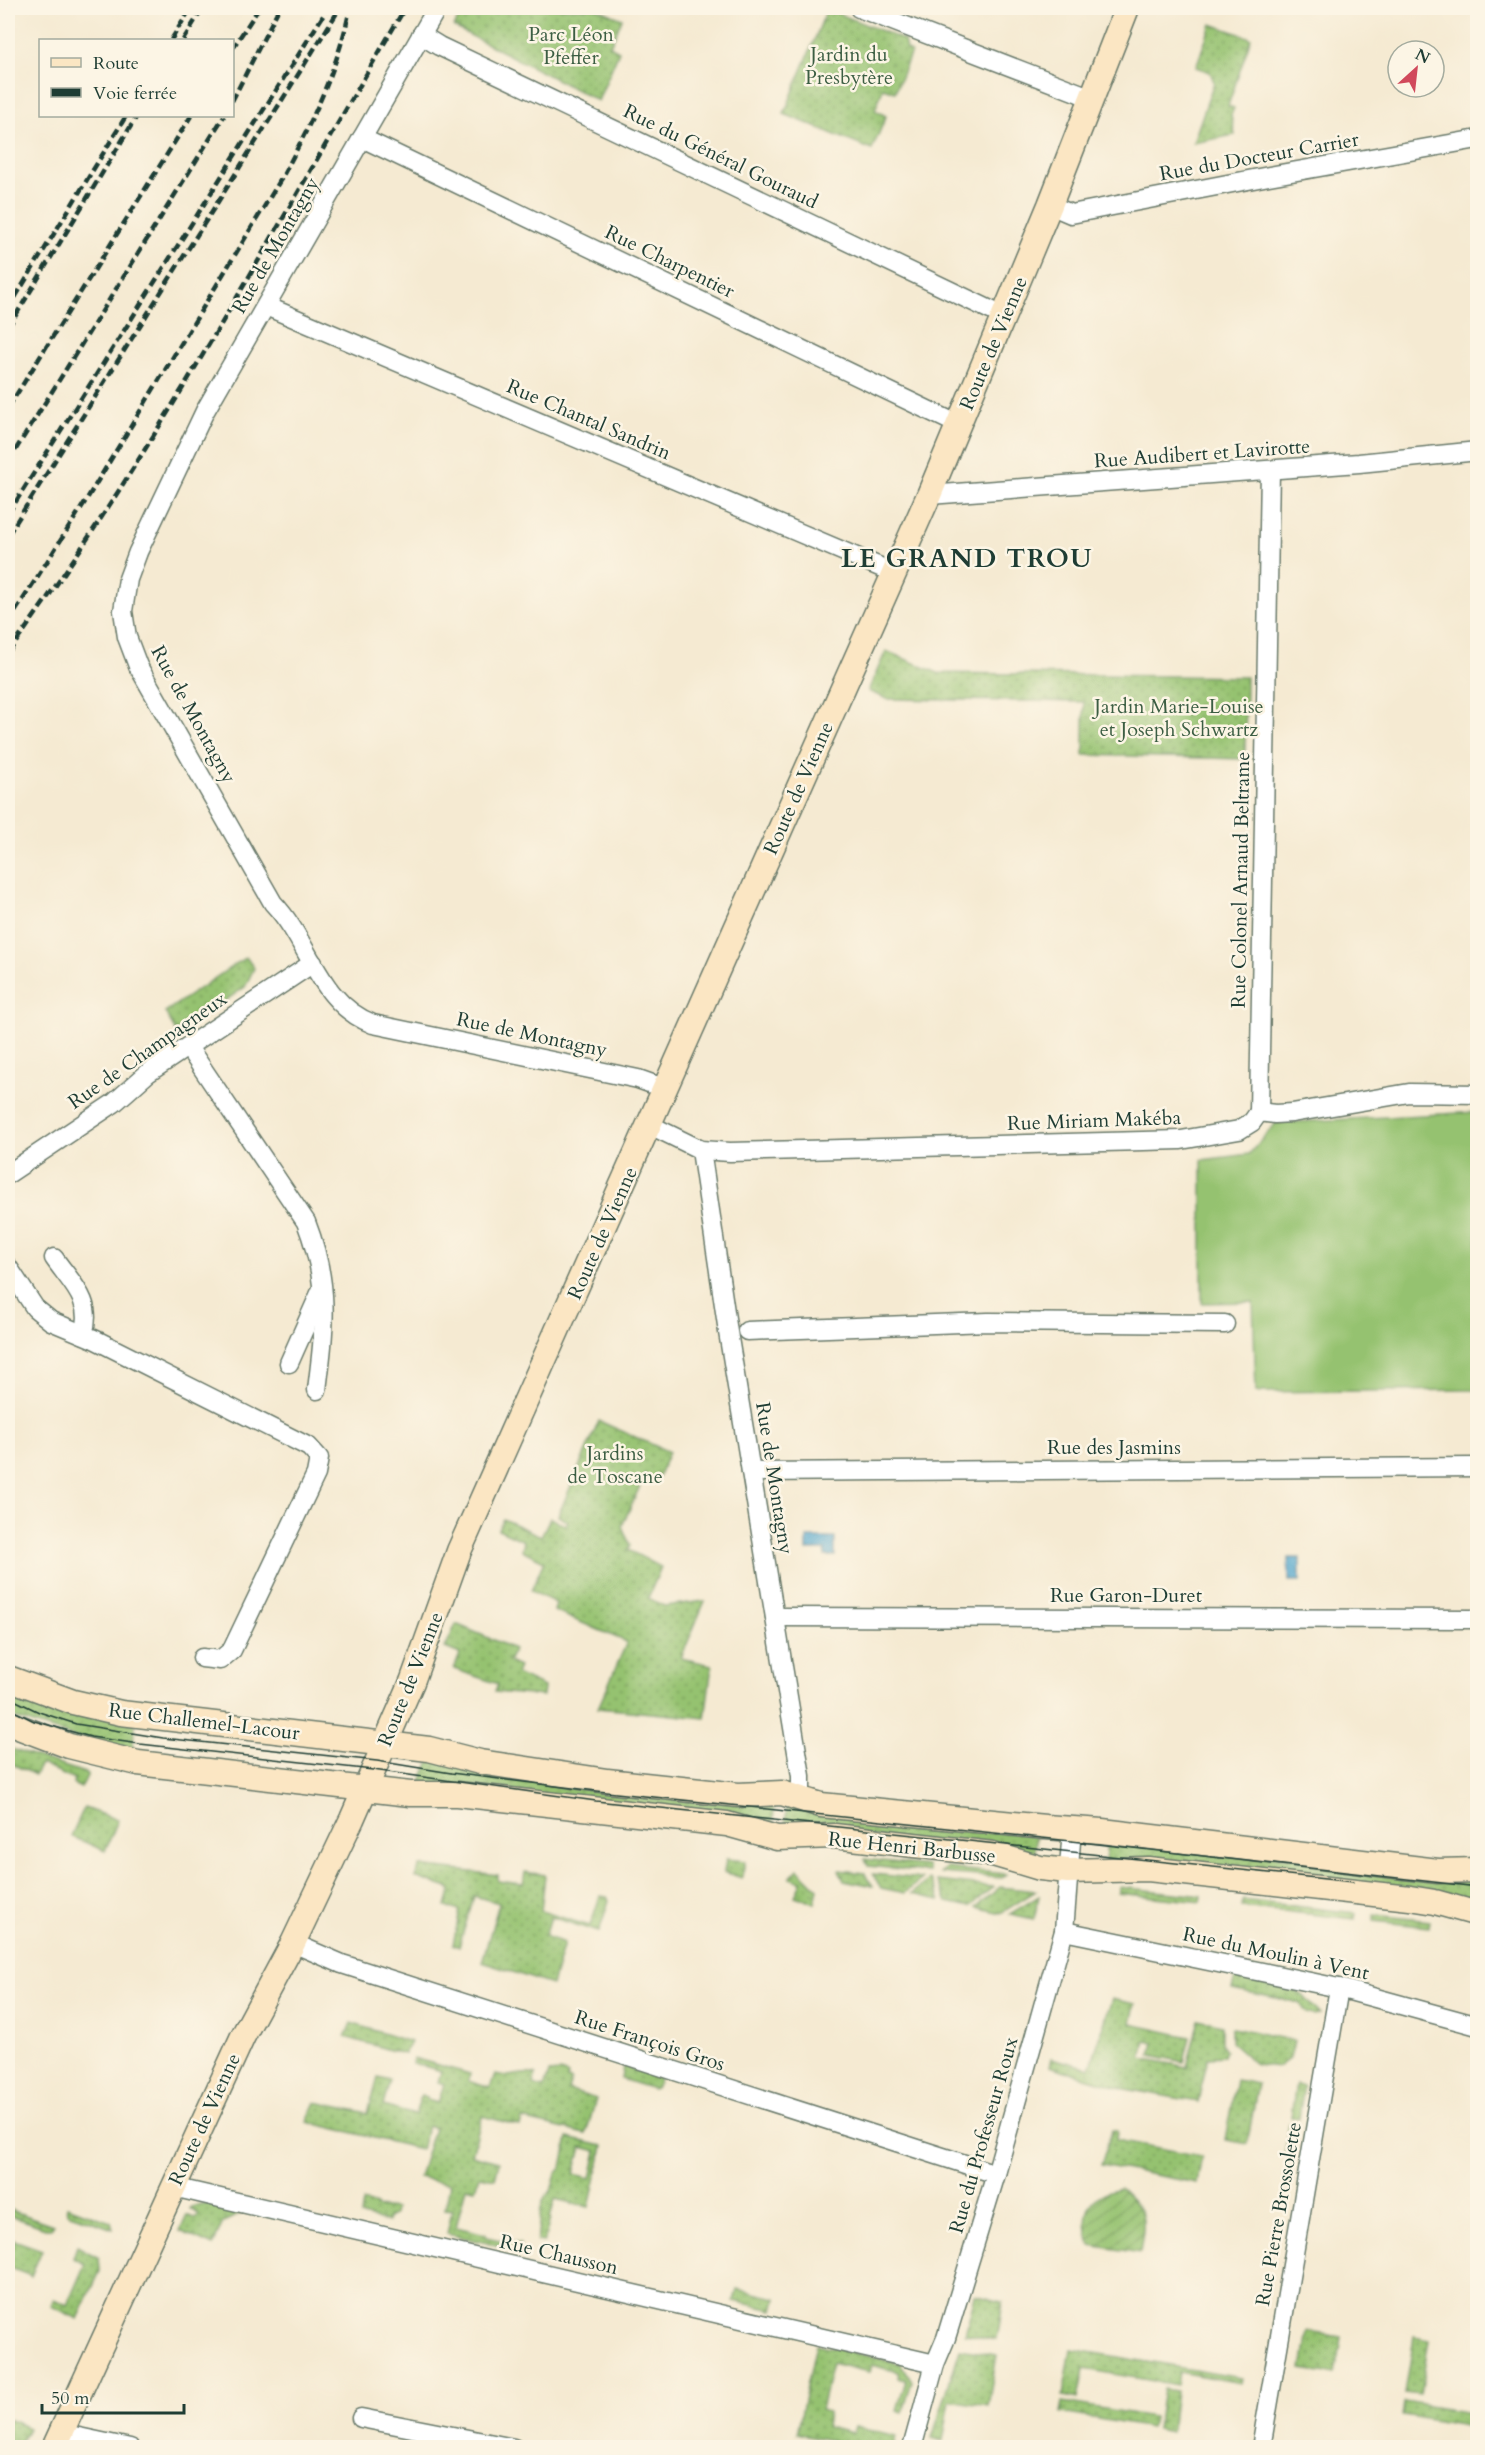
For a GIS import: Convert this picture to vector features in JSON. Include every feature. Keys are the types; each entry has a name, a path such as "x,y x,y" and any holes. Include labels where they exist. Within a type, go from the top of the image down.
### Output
{"street":[{"name":"Rue de Montagny","path":"437,8 205,411 138,552 128,579 123,611 127,637 138,666 273,903 289,919 334,997 350,1012 373,1024 638,1079 666,1089"},
{"path":"859,8 1092,98"},
{"name":"Route de Vienne","path":"57,2440 252,2017 293,1943 355,1788 376,1743 412,1682 459,1551 959,425 1050,205 1127,8"},
{"name":"Rue du Général Gouraud","path":"421,35 439,46 1004,316"},
{"name":"Rue Charpentier","path":"362,138 959,425"},
{"name":"Rue du Docteur Carrier","path":"1050,205 1071,214 1269,176 1478,140"},
{"name":"Rue Chantal Sandrin","path":"266,306 894,573"},
{"name":"Rue Audibert et Lavirotte","path":"929,495 1270,470 1478,451"},
{"name":"Rue Colonel Arnaud Beltrame","path":"1259,1112 1270,470"},
{"name":"Rue de Champagneux","path":"8,1174 114,1103 148,1073 313,963"},
{"path":"188,1047 306,1222 317,1251 323,1286 325,1323 317,1390"},
{"path":"1259,1112 1292,1113 1409,1093 1478,1094"},
{"name":"Rue Miriam Makéba","path":"701,1150 754,1152 1181,1140 1239,1130 1252,1122 1259,1112"},
{"path":"650,1125 701,1150"},
{"name":"Rue de Montagny","path":"701,1150 801,1776 801,1797"},
{"path":"54,1258 86,1305 89,1337"},
{"path":"8,1267 35,1308 51,1321 89,1337 309,1447 319,1458 316,1474 232,1650 219,1660 202,1658"},
{"path":"289,1363 323,1286"},
{"path":"747,1331 988,1322 1225,1324"},
{"name":"Rue des Jasmins","path":"751,1472 1478,1467"},
{"name":"Rue Garon-Duret","path":"775,1617 1478,1619"},
{"name":"Rue Challemel-Lacour","path":"8,1678 73,1702 121,1713 376,1743"},
{"path":"8,1723 69,1746 138,1762 355,1788"},
{"name":"Rue Henri Barbusse","path":"376,1743 429,1749 480,1762 607,1780 738,1795 782,1793 821,1805 1102,1831 1438,1871 1478,1870"},
{"name":"Rue Henri Barbusse","path":"355,1788 410,1794 457,1794 727,1824 777,1838 834,1836 993,1854 1040,1868 1068,1871 1148,1869 1410,1898 1435,1902 1478,1914"},
{"name":"Rue du Professeur Roux","path":"912,2448 935,2364 946,2338 996,2174 1064,1930 1072,1829"},
{"name":"Rue du Moulin à Vent","path":"1064,1930 1339,1988 1478,2026"},
{"name":"Rue François Gros","path":"293,1943 342,1964 996,2174"},
{"name":"Rue Pierre Brossolette","path":"1261,2448 1339,1988"},
{"name":"Rue Chausson","path":"173,2187 935,2364"},
{"path":"361,2418 514,2448"},
{"path":"57,2440 130,2448"}],"green space":[{"name":"Parc Léon Pfeffer","path":"464,8 596,8 622,19 610,46 619,51 598,101 454,27"},
{"name":"Jardin du Presbytère","path":"827,9 904,40 906,50 911,52 895,92 883,88 875,110 886,116 872,150 784,114"},
{"path":"1211,24 1251,38 1228,106 1234,108 1231,115 1235,135 1193,143 1214,82 1210,72 1196,67"},
{"name":"Jardin Marie-Louise et Joseph Schwartz","path":"886,651 938,673 1246,677 1245,759 1084,755 1084,702 887,699 868,691"},
{"path":"246,957 254,968 245,987 177,1034 165,1012"},
{"path":"1477,1112 1477,1390 1256,1392 1253,1302 1202,1303 1202,1160 1249,1154 1276,1123"},
{"name":"Jardins de Toscane","path":"599,1421 669,1452 657,1481 645,1475 622,1526 630,1545 628,1550 661,1567 648,1598 664,1606 705,1601 681,1658 712,1665 705,1718 598,1708 627,1642 554,1611 556,1603 531,1591 544,1561 522,1550 524,1541 498,1529 503,1519 541,1536 550,1518 566,1525 568,1521 558,1516"},
{"path":"456,1624 514,1649 508,1662 519,1667 516,1674 544,1687 543,1696 495,1692 498,1684 454,1669 460,1654 445,1648"},
{"path":"8,1686 135,1722 132,1755 8,1716"},
{"path":"8,1748 88,1774 81,1788 73,1784 74,1780 41,1764 35,1775 8,1762"},
{"path":"431,1759 774,1805 773,1824 418,1788"},
{"path":"787,1802 1037,1833 1034,1857 785,1826"},
{"path":"84,1808 118,1820 105,1851 71,1836"},
{"path":"1107,1838 1477,1876 1477,1907 1105,1863"},
{"path":"726,1859 745,1861 742,1878 724,1872"},
{"path":"865,1859 927,1866 929,1872 868,1866"},
{"path":"420,1866 498,1875 498,1881 523,1884 525,1872 545,1875 541,1911 590,1926 600,1896 607,1897 609,1900 599,1932 551,1917 545,1936 564,1943 552,1985 482,1962 499,1903 474,1896 459,1947 453,1944 460,1911 446,1907 451,1889 415,1877"},
{"path":"946,1868 1006,1874 1002,1878 940,1873"},
{"path":"798,1869 818,1889 815,1903 795,1896 801,1882 790,1878"},
{"path":"839,1870 865,1873 873,1886 844,1880"},
{"path":"873,1874 922,1879 905,1893 881,1888"},
{"path":"931,1880 940,1900 912,1894"},
{"path":"937,1881 993,1887 970,1907 947,1902"},
{"path":"1000,1887 1036,1891 1001,1913 976,1907"},
{"path":"1119,1887 1202,1896 1201,1902 1118,1893"},
{"path":"1039,1896 1034,1919 1010,1914"},
{"path":"1243,1900 1356,1913 1355,1919 1242,1907"},
{"path":"1374,1915 1430,1921 1429,1927 1374,1921"},
{"path":"1235,1978 1300,1992 1320,2014 1315,2016 1306,2013 1300,2003 1232,1989"},
{"path":"1112,1999 1135,2004 1131,2024 1190,2037 1184,2062 1151,2055 1154,2042 1146,2040 1142,2058 1187,2067 1199,2019 1222,2025 1222,2044 1226,2050 1224,2056 1208,2057 1198,2102 1125,2089 1049,2066 1051,2058 1090,2068"},
{"path":"351,2023 410,2042 404,2054 345,2037"},
{"path":"1231,2028 1294,2041 1290,2058 1278,2067 1256,2064 1231,2042"},
{"path":"413,2058 470,2074 468,2081 490,2088 495,2075 526,2073 536,2075 533,2085 544,2088 549,2073 560,2072 568,2075 567,2079 571,2080 568,2090 596,2099 586,2134 522,2119 520,2126 482,2116 472,2155 499,2162 495,2179 479,2176 475,2189 466,2187 456,2227 486,2234 486,2237 520,2244 519,2250 447,2234 452,2210 445,2209 450,2184 419,2177 434,2128 428,2126 421,2149 307,2122 316,2102 368,2113 378,2077 390,2080 383,2106 415,2115 421,2095 427,2097 427,2100 438,2103 444,2084 438,2082 441,2071 412,2063"},
{"path":"623,2066 659,2078 656,2088 621,2079"},
{"path":"1236,2080 1258,2084 1247,2144 1225,2140"},
{"path":"1296,2084 1304,2086 1299,2118 1291,2117"},
{"path":"1289,2124 1297,2126 1292,2157 1284,2156"},
{"path":"1112,2130 1117,2131 1116,2140 1202,2156 1197,2183 1101,2165"},
{"path":"568,2138 603,2146 589,2207 555,2199 544,2242 537,2241 544,2199 551,2191 556,2174 562,2167","holes":["581,2147 597,2151 591,2178 574,2174"]},
{"path":"1120,2188 1136,2204 1142,2216 1143,2231 1140,2253 1090,2245 1086,2224 1089,2208 1100,2196"},
{"path":"363,2202 376,2205 376,2207 395,2209 394,2215 388,2218 388,2222 361,2216"},
{"path":"206,2204 243,2213 223,2222 213,2246 180,2231 187,2215 196,2219 199,2214 190,2209 191,2207"},
{"path":"67,2206 111,2222 113,2229 68,2213"},
{"path":"8,2209 53,2225 52,2228 45,2228 8,2215"},
{"path":"14,2240 42,2250 31,2276 8,2267"},
{"path":"77,2246 99,2258 100,2271 78,2319 51,2306 54,2299 67,2305 85,2264 73,2258"},
{"path":"737,2289 776,2298 773,2310 734,2301"},
{"path":"975,2295 1003,2302 997,2340 965,2334"},
{"path":"1308,2332 1341,2337 1335,2374 1302,2369"},
{"path":"1414,2337 1429,2340 1420,2395 1405,2393"},
{"path":"816,2344 902,2364 912,2381 903,2412 897,2410 906,2380 898,2378 899,2372 871,2365 869,2372 832,2363 821,2410 828,2412 826,2427 853,2433 855,2426 896,2436 893,2447 862,2447 797,2433"},
{"path":"960,2349 997,2355 988,2406 950,2400 943,2441 932,2438"},
{"path":"1071,2349 1242,2378 1241,2383 1179,2372 1177,2385 1084,2369 1078,2399 1063,2396"},
{"path":"1163,2389 1176,2391 1171,2432 1157,2429"},
{"path":"1063,2402 1153,2417 1151,2428 1061,2413"},
{"path":"1404,2402 1477,2414 1477,2428 1402,2415"},
{"path":"8,2419 28,2428 18,2447 8,2447"}],"water":[{"path":"807,1538 835,1538 835,1556 825,1556 825,1550 807,1550"},
{"path":"1288,1558 1300,1558 1300,1581 1289,1581"}],"tram line":[{"path":"8,1697 39,1712 76,1724 163,1738 377,1761 451,1773 597,1791 1478,1887"},
{"path":"8,1708 34,1721 91,1737 140,1744 373,1770 596,1801 1353,1882"}],"railway":[{"path":"172,39 191,8"},
{"path":"184,39 203,8"},
{"path":"234,46 259,8"},
{"path":"234,97 279,8"},
{"path":"8,514 328,8"},
{"path":"8,535 340,8"},
{"path":"8,623 85,502 281,179 303,138 331,74 350,8"},
{"path":"8,653 63,576 165,416 405,8"},
{"path":"8,309 125,117"},
{"path":"8,328 136,117"},
{"path":"8,408 190,117"},
{"path":"8,462 223,117"}],"district":[{"name":"LE GRAND TROU","path":"967,558"}]}
